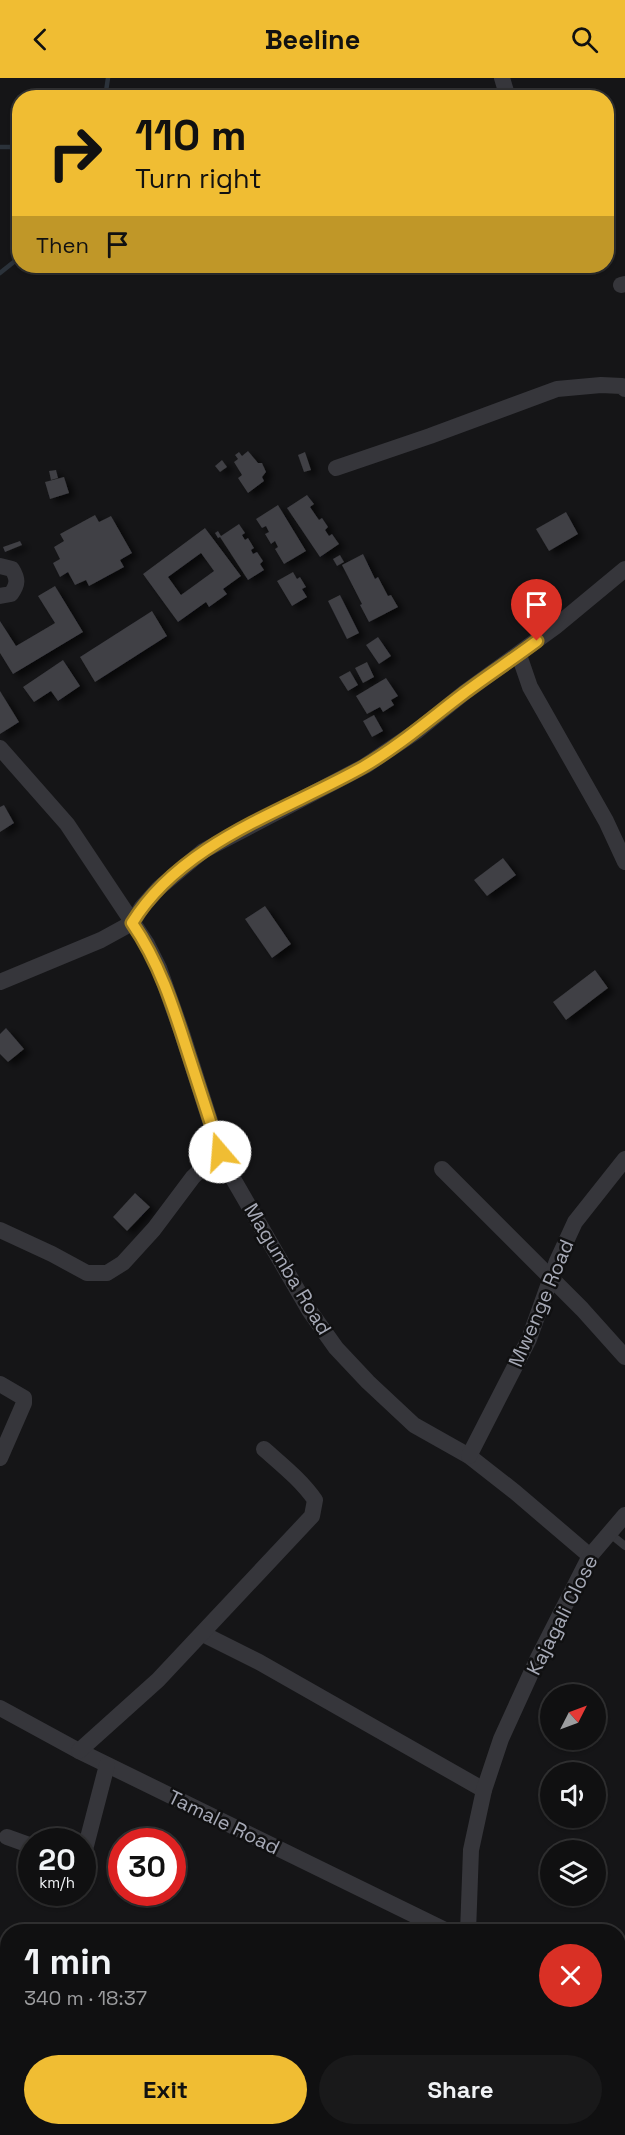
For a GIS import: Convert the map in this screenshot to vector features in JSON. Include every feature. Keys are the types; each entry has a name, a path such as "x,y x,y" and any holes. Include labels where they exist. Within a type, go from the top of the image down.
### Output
{"street":[{"path":"336,468 557,389 601,385 622,386 625,389"},
{"path":"0,566 12,569 17,577 17,586 11,594 0,596"},
{"path":"0,982 91,944 132,923 142,907 159,888 203,851 365,766 417,731 464,693 519,655 625,569"},
{"path":"519,655 530,687 606,821 625,862"},
{"name":"Magumba Road","path":"0,748 67,824 147,944 159,968 228,1170 309,1310 336,1348 414,1425 469,1456 590,1556"},
{"path":"0,1230 87,1273 107,1273 123,1263 147,1238 194,1177 220,1152"},
{"name":"Mwenge Road","path":"469,1456 530,1339 550,1278 575,1222 625,1159"},
{"path":"442,1169 582,1309 625,1357"},
{"path":"0,1384 24,1398 24,1403 0,1458"},
{"path":"79,1751 158,1680 312,1516 315,1500 308,1490 264,1449"},
{"name":"Kajagali Close","path":"468,1924 471,1850 484,1790 501,1739 537,1660 590,1556 625,1515"},
{"path":"203,1634 268,1667 484,1790"},
{"name":"Tamale Road","path":"0,1708 107,1765 433,1924"},
{"path":"91,1828 107,1765"},
{"path":"7,1837 18,1841"}],"lane":[{"path":"609,1533 625,1546"}],"building":[{"path":"248,451 258,463 262,463 266,472 262,477 264,481 248,493 238,478 242,475 234,462 238,459 235,455 239,452 242,456"},
{"path":"305,452 311,470 304,472 298,455"},
{"path":"222,460 227,467 220,472 215,466"},
{"path":"56,470 58,478 51,480 49,471"},
{"path":"64,477 69,493 50,499 45,482"},
{"path":"307,495 314,504 310,507 319,520 322,518 328,527 325,530 329,536 332,534 339,544 320,557 287,508"},
{"path":"278,505 306,551 284,564 275,549 278,547 275,541 271,544 265,534 269,532 266,526 262,528 256,519"},
{"path":"566,512 578,534 549,551 536,529"},
{"path":"95,515 99,522 111,516 132,553 120,560 124,567 89,586 86,580 75,585 68,572 60,577 53,563 60,559 54,547 64,541 60,534"},
{"path":"239,524 245,533 242,535 245,540 248,538 254,548 251,550 253,554 257,552 263,561 260,564 264,570 248,580 215,533 218,531 221,536"},
{"path":"205,528 241,576 223,589 227,594 209,607 206,602 178,622 143,574","holes":["201,553 214,571 181,595 168,577"]},
{"path":"20,541 22,545 5,552 3,547"},
{"path":"363,554 375,579 378,577 388,596 391,595 398,607 369,622 342,565"},
{"path":"340,555 344,562 337,566 333,559"},
{"path":"293,572 297,579 300,577 306,587 302,589 307,597 292,606 277,581"},
{"path":"55,586 83,632 13,674 0,653 0,621 16,646 55,623 38,596"},
{"path":"340,595 359,633 347,639 328,601"},
{"path":"152,611 167,636 95,682 80,657"},
{"path":"378,637 391,656 379,664 366,645"},
{"path":"63,660 80,686 58,701 51,691 34,702 23,687"},
{"path":"367,662 374,677 363,683 355,668"},
{"path":"350,671 358,685 348,691 339,677"},
{"path":"386,678 398,696 391,700 394,705 383,712 380,707 367,714 356,696"},
{"path":"0,691 19,722 0,734"},
{"path":"374,715 383,731 372,737 363,721"},
{"path":"4,805 14,823 0,832 0,807"},
{"path":"503,858 516,875 487,896 474,880"},
{"path":"265,906 291,944 272,958 245,919"},
{"path":"595,970 608,988 566,1020 553,1002"},
{"path":"6,1028 24,1049 8,1062 0,1054 0,1034"},
{"path":"135,1193 150,1207 127,1231 113,1217"}],"waterway":[{"path":"106,90 108,78"},
{"path":"0,147 12,147"},
{"path":"0,273 12,263"}],"route":[{"path":"220,1152 159,968 147,944 132,923 142,907 159,888 203,851 365,766 417,731 464,693 537,641"}]}
